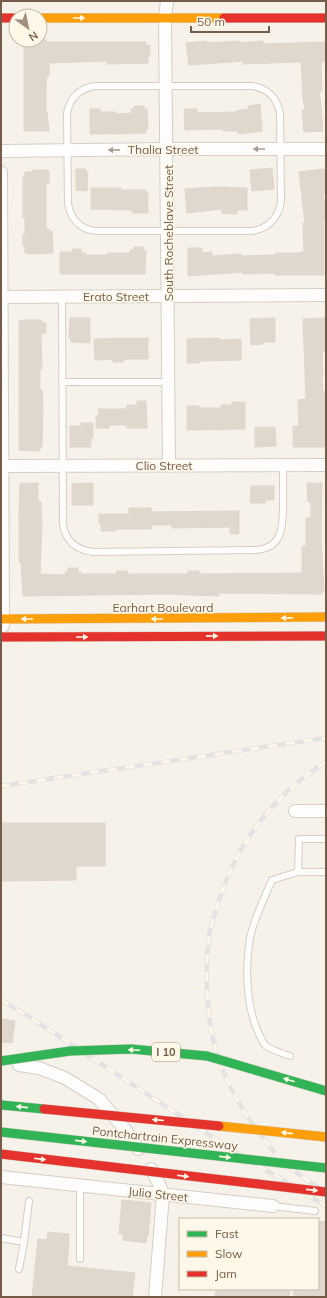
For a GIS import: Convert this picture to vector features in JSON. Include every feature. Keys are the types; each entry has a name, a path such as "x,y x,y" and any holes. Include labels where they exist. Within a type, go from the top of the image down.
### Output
{"main road":[{"path":"48,18 326,18"},
{"name":"Earhart Boulevard","path":"2,619 326,617"},
{"path":"172,619 172,637"},
{"path":"2,637 326,636"},
{"name":"I 10","path":"1,1062 70,1051 131,1049 207,1056 326,1091"},
{"name":"Pontchartrain Expressway","path":"1,1105 326,1137"},
{"name":"Pontchartrain Expressway","path":"1,1132 326,1168"},
{"path":"1,1154 326,1192"}],"street":[{"name":"South Rocheblave Street","path":"167,1 165,18 169,465"},
{"name":"Thalia Street","path":"1,151 167,149 326,150"},
{"path":"1,172 2,637"},
{"name":"Erato Street","path":"1,297 326,295"},
{"name":"Clio Street","path":"2,466 326,465"},
{"path":"295,811 326,811"},
{"path":"1,1062 39,1068 65,1078 99,1099 126,1132 158,1182 163,1194 155,1297"},
{"name":"Julia Street","path":"1,1177 273,1206"}],"lane":[{"path":"94,86 166,86 252,86 264,90 274,98 279,110 280,206 277,216 268,225 259,230 252,231 94,231 80,226 71,216 68,206 66,150 68,108 73,98 81,90 94,86"},
{"path":"62,296 62,465 64,530 68,539 74,545 83,550 93,552 254,550 268,547 277,539 283,526 283,465"},
{"path":"62,382 169,382"},
{"path":"298,872 299,839 326,839"},
{"path":"290,1056 265,1046 250,1011 248,997 248,969 250,938 256,918 272,880 298,872 326,872"},
{"path":"80,1185 80,1259"},
{"path":"19,1269 29,1201"},
{"name":"Julia Street","path":"273,1206 316,1211"},
{"path":"1,1238 24,1242"}],"building":[{"path":"206,41 207,43 239,41 239,43 263,41 263,44 325,42 324,62 321,62 322,91 319,91 323,131 304,132 302,110 305,110 301,62 243,64 243,61 189,65 186,43"},
{"path":"48,42 146,42 146,45 150,45 148,63 107,64 107,61 49,63 49,76 47,76 46,86 46,112 49,131 24,131 24,48 48,48"},
{"path":"260,104 262,131 238,134 238,131 223,131 223,129 185,130 184,109 197,109 197,113 236,112 249,109 248,106"},
{"path":"134,106 144,106 144,109 147,109 148,129 146,129 146,133 90,134 90,109 100,109 100,112 116,112 116,114 132,113 131,109 134,109"},
{"path":"272,168 274,189 252,191 250,170"},
{"path":"76,169 86,169 86,173 88,173 87,191 76,190"},
{"path":"324,169 326,194 323,194 326,219 324,219 324,275 275,275 275,273 243,274 243,272 188,276 188,248 202,248 202,253 212,252 212,256 241,254 241,256 275,255 275,253 304,252 303,223 305,223 299,172"},
{"path":"33,170 48,170 49,172 49,183 46,183 46,229 49,229 49,232 52,231 53,253 29,254 25,253 25,246 23,246 25,218 23,218 23,177 25,177 25,172 33,172"},
{"path":"218,187 247,188 247,210 237,210 237,214 222,213 222,209 187,213 185,189"},
{"path":"91,188 146,190 146,193 148,193 148,213 132,213 132,210 91,209"},
{"path":"134,247 143,247 143,250 146,250 145,274 60,274 60,252 72,252 72,249 81,249 81,253 85,253 85,255 107,255 107,253 130,253 130,250 134,250"},
{"path":"70,318 90,318 90,343 71,342 71,338 69,338"},
{"path":"275,318 275,342 263,342 263,344 251,345 250,319"},
{"path":"326,318 326,351 322,351 322,375 323,392 325,392 326,447 293,447 293,426 299,426 298,400 306,399 303,319"},
{"path":"42,320 42,323 46,323 46,333 42,333 41,336 42,369 40,369 40,390 42,390 43,408 42,447 40,447 40,451 19,450 19,321"},
{"path":"148,338 148,359 124,359 124,362 113,362 113,359 95,360 94,339"},
{"path":"219,338 219,340 241,339 241,360 200,361 200,363 187,363 187,339"},
{"path":"137,401 146,401 147,428 127,428 127,425 109,425 109,428 96,428 96,416 99,416 98,409 126,409 127,405 137,405"},
{"path":"232,402 245,402 245,429 187,430 187,406 199,406 199,408 221,408 221,405 232,405"},
{"path":"81,423 93,423 93,438 91,438 91,447 70,447 70,426 81,426"},
{"path":"255,427 275,427 276,446 255,447"},
{"path":"38,483 38,501 41,502 42,525 40,574 65,575 65,572 68,572 68,568 78,568 78,572 81,572 81,574 117,574 116,571 128,571 128,574 188,574 188,571 199,571 199,574 302,573 302,546 306,546 306,518 311,518 311,502 308,502 307,483 322,483 321,537 324,591 322,591 322,594 219,593 219,596 164,594 23,596 21,562 19,562 20,484"},
{"path":"93,483 93,505 72,505 72,484"},
{"path":"251,486 274,486 274,500 265,500 265,503 250,503"},
{"path":"129,508 151,508 151,512 239,511 239,534 230,534 230,527 172,528 172,525 151,525 151,529 116,529 116,531 101,531 99,514 129,514"},
{"path":"1,823 105,823 105,866 76,866 76,880 1,881"},
{"path":"1,1019 15,1021 12,1043 1,1042"},
{"path":"122,1200 151,1203 146,1243 123,1240 123,1234 119,1234"},
{"path":"319,1221 326,1222 325,1297 293,1295 294,1290 319,1290"},
{"path":"48,1232 69,1234 67,1266 135,1273 132,1297 32,1297 38,1239 47,1240"},
{"path":"216,1290 290,1290 289,1297 215,1297"}],"railway":[{"path":"1,786 326,738"},
{"path":"326,762 289,790 274,806 259,823 235,861 218,903 209,935 207,977 208,1006 212,1034 219,1060 229,1085 250,1120 276,1155 291,1168 326,1192"},
{"path":"1,1000 28,1016 231,1149 326,1206"}],"traffic: fast":[{"path":"1,1061 70,1051 131,1049 207,1056 326,1091"},
{"path":"1,1105 44,1109"},
{"path":"1,1132 326,1168"}],"traffic: slow":[{"path":"48,18 224,18"},
{"path":"1,619 326,617"},
{"path":"219,1126 326,1137"}],"traffic: jam":[{"path":"1,18 8,18"},
{"path":"224,18 326,18"},
{"path":"1,637 326,636"},
{"path":"44,1109 219,1126"},
{"path":"1,1154 326,1192"}]}
